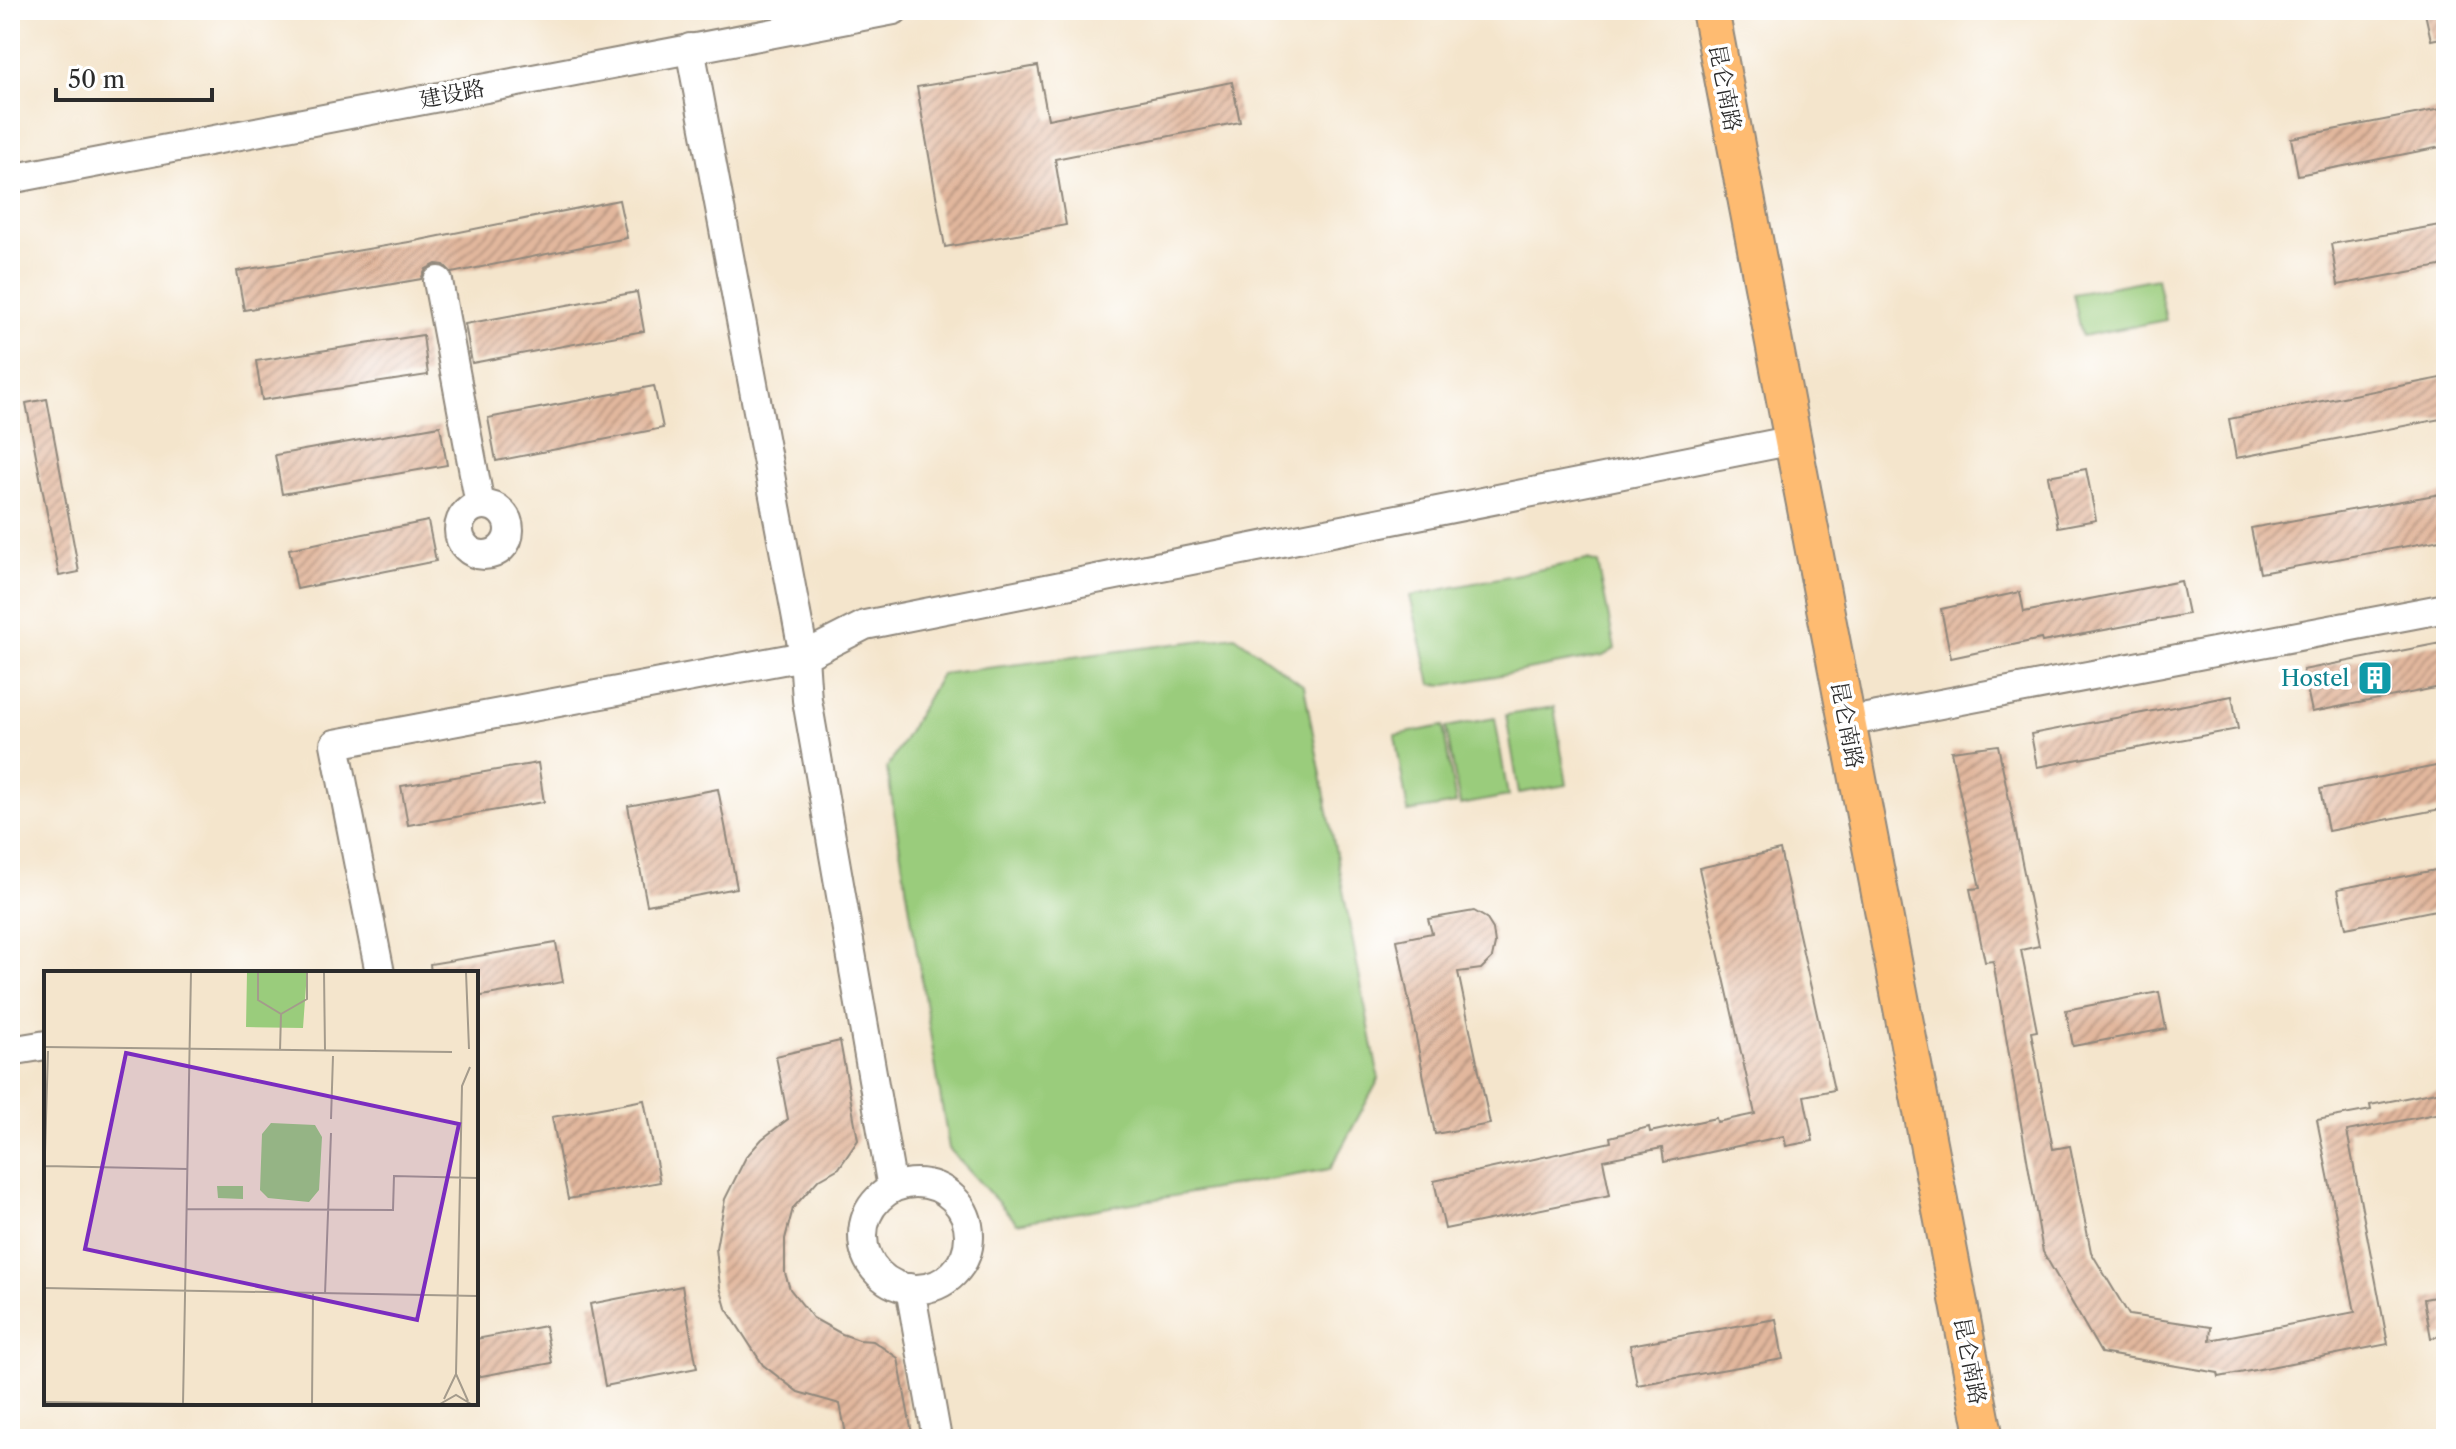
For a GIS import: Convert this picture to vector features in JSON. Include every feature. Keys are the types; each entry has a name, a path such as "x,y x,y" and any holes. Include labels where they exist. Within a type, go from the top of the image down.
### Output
{"main road":[{"name":"昆仑南路","path":"1710,10 1985,1439"}],"street":[{"name":"建设路","path":"10,179 690,48 774,20 894,10"},
{"path":"690,48 804,656 807,700 892,1188"},
{"path":"438,281 480,505"},
{"path":"380,971 335,744 804,656 865,625 1794,440"},
{"path":"1846,722 2446,608"},
{"path":"10,1051 44,1045"},
{"path":"906,1183 927,1183 947,1191 961,1206 969,1226 969,1246 961,1266 946,1281 926,1288 910,1288 886,1280 871,1265 863,1245 864,1225 872,1205 892,1188 906,1183"},
{"path":"910,1288 937,1439"}],"green space":[{"path":"2157,278 2166,320 2082,336 2073,294"},
{"path":"1587,560 1598,563 1615,649 1603,656 1447,685 1431,684 1410,596"},
{"path":"1235,636 1304,686 1379,1079 1330,1169 1017,1223 949,1149 887,769 941,674"},
{"path":"1554,707 1567,785 1519,793 1506,715"},
{"path":"1495,718 1508,796 1460,805 1446,727"},
{"path":"1443,726 1456,804 1408,812 1395,735"}],"building":[{"path":"2446,10 2446,37 2431,40 2425,13"},
{"path":"1038,66 1048,119 1232,82 1240,122 1055,159 1066,225 945,247 917,87"},
{"path":"2446,108 2446,146 2298,175 2291,138"},
{"path":"619,200 627,238 452,273 444,265 436,264 426,269 421,279 244,310 237,271 415,241"},
{"path":"2446,224 2446,265 2338,285 2331,244"},
{"path":"637,292 644,331 472,363 465,324"},
{"path":"423,335 428,375 262,400 256,361"},
{"path":"2446,377 2446,418 2236,458 2229,419"},
{"path":"654,386 663,428 496,461 488,418"},
{"path":"47,399 79,572 59,576 26,403"},
{"path":"440,426 447,465 282,494 275,455"},
{"path":"2086,469 2096,520 2058,527 2048,476"},
{"path":"2446,493 2446,539 2260,573 2251,528"},
{"path":"428,521 436,561 297,589 289,549"},
{"path":"2181,581 2188,614 1951,658 1941,609 2020,592 2024,612"},
{"name":"Hostel","path":"2446,642 2446,686 2312,712 2303,670"},
{"path":"2232,696 2238,729 2037,767 2031,734"},
{"path":"1998,745 2039,946 2021,950 2037,1031 2031,1032 2053,1149 2070,1146 2091,1252 2129,1315 2211,1327 2210,1340 2355,1312 2317,1120 2371,1110 2370,1105 2446,1090 2446,1112 2347,1131 2388,1344 2219,1377 2218,1373 2101,1353 2043,1252 1993,961 1985,962 1970,889 1980,888 1951,751"},
{"path":"538,763 544,802 408,825 401,786"},
{"path":"2446,764 2446,808 2328,831 2320,789"},
{"path":"718,789 737,888 647,905 628,806"},
{"path":"1780,850 1834,1090 1804,1096 1813,1141 1786,1146 1784,1136 1664,1162 1662,1148 1603,1160 1610,1195 1445,1229 1434,1181 1611,1142 1610,1137 1649,1127 1650,1132 1716,1118 1717,1122 1755,1114 1699,868"},
{"path":"2446,868 2446,908 2346,928 2338,889"},
{"path":"1474,911 1486,918 1493,929 1495,944 1492,958 1481,969 1458,972 1490,1124 1435,1134 1397,940 1432,933 1428,919"},
{"path":"556,943 563,982 478,997 478,971 431,971 430,964"},
{"path":"2159,992 2166,1029 2073,1046 2066,1010"},
{"path":"840,1041 858,1140 839,1168 818,1180 793,1208 785,1239 785,1273 790,1289 813,1318 842,1334 873,1341 898,1358 913,1439 847,1439 840,1404 798,1392 763,1365 726,1308 720,1287 716,1248 725,1199 746,1157 762,1139 788,1119 776,1056"},
{"path":"644,1100 660,1182 568,1199 552,1117"},
{"path":"682,1286 697,1368 605,1386 590,1304"},
{"path":"2446,1295 2446,1335 2431,1338 2424,1299"},
{"path":"1776,1319 1783,1359 1637,1385 1630,1345"},
{"path":"545,1326 552,1363 478,1377 478,1339"}],"place":[{"name":"Hostel","path":"2375,678"}]}
